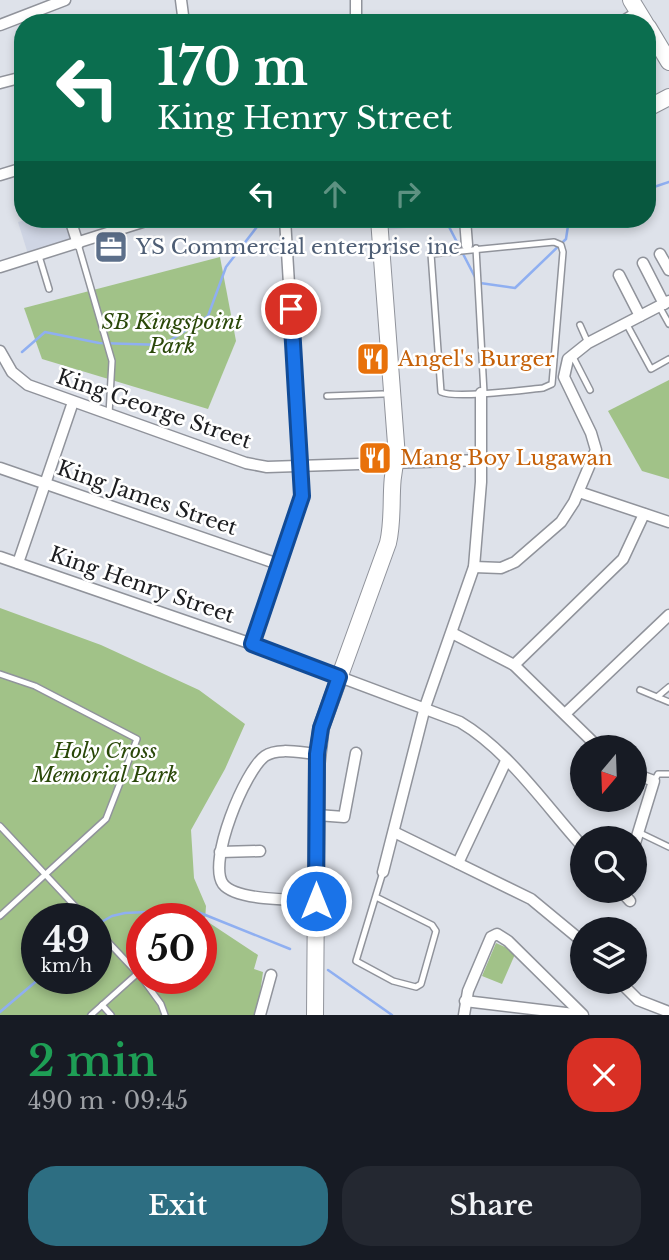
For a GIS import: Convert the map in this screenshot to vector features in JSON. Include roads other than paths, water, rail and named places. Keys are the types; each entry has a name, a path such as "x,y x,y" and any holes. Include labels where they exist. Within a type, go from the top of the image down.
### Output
{"main road":[{"path":"656,40 669,62"},
{"path":"372,228 383,394 391,466"},
{"path":"315,1015 317,754 321,728 388,543 393,509 379,228"}],"street":[{"path":"29,14 65,0"},
{"path":"73,228 78,244"},
{"path":"0,267 125,228"},
{"path":"252,644 299,512 302,467 286,228"},
{"path":"467,228 470,247"},
{"path":"660,254 669,270"},
{"path":"474,567 501,568 520,558 561,522 579,492 596,450 591,433 564,377 565,368 572,355 588,344 664,304 643,263"},
{"path":"619,275 640,316"},
{"name":"King George Street","path":"0,351 12,372 28,385 246,463 302,467 391,466 482,460"},
{"path":"383,872 425,708 474,567 482,460 482,393"},
{"path":"18,563 73,402"},
{"name":"King James Street","path":"0,468 281,565"},
{"path":"579,492 669,522"},
{"path":"514,665 623,559 644,514"},
{"name":"King Henry Street","path":"0,557 252,644 425,708 471,728 506,761 570,832"},
{"path":"566,713 669,615"},
{"path":"452,633 514,665 587,735"},
{"path":"316,901 259,897 232,891 223,884 218,870 220,852 235,806 262,759 279,752 317,754"},
{"path":"317,815 339,818 346,813 356,753"},
{"path":"458,863 506,761"},
{"path":"641,826 654,781 648,779"},
{"path":"394,832 531,899 570,931"},
{"path":"220,852 260,851"},
{"path":"464,1015 465,1001 491,937 497,934 508,941 583,1015"},
{"path":"260,1015 271,975"},
{"path":"632,994 638,1000 669,1012"},
{"path":"465,1001 583,1015"}],"lane":[{"path":"554,242 561,245 563,252 552,384 543,388 482,393 448,395 442,392 430,256 436,251 470,247 554,242"},
{"path":"78,244 112,361 109,414"},
{"path":"470,247 482,393"},
{"path":"39,256 50,289"},
{"path":"664,304 669,324"},
{"path":"626,323 651,369 669,359"},
{"path":"580,325 588,344"},
{"path":"572,355 590,390"},
{"path":"327,396 383,394"},
{"path":"0,674 34,686 136,739 106,819 0,916"},
{"path":"657,697 669,687"},
{"path":"640,690 669,702"},
{"path":"654,781 659,774 669,774"},
{"path":"0,826 72,903"},
{"path":"647,841 669,847"},
{"path":"376,897 432,925 436,931 421,985 416,988 393,981 356,961 383,872"},
{"path":"112,945 126,960"},
{"path":"91,1015 126,987"},
{"path":"154,994 165,1015"},
{"path":"102,1005 111,1015"}],"waterway":[{"path":"656,186 669,182"},
{"path":"22,352 45,332 99,343 163,345 208,316 226,267 256,228"},
{"path":"450,228 476,279"},
{"path":"480,283 515,288 566,239 568,228"},
{"path":"112,916 193,910 290,949"},
{"path":"328,970 392,1015"},
{"path":"0,1012 21,994"}],"place":[{"name":"YS Commercial enterprise inc","path":"111,247"},
{"name":"Angel's Burger","path":"373,359"},
{"name":"Mang Boy Lugawan","path":"375,458"}],"park label":[{"name":"SB Kingspoint Park","path":"172,334"},
{"name":"Holy Cross Memorial Park","path":"105,763"}]}
